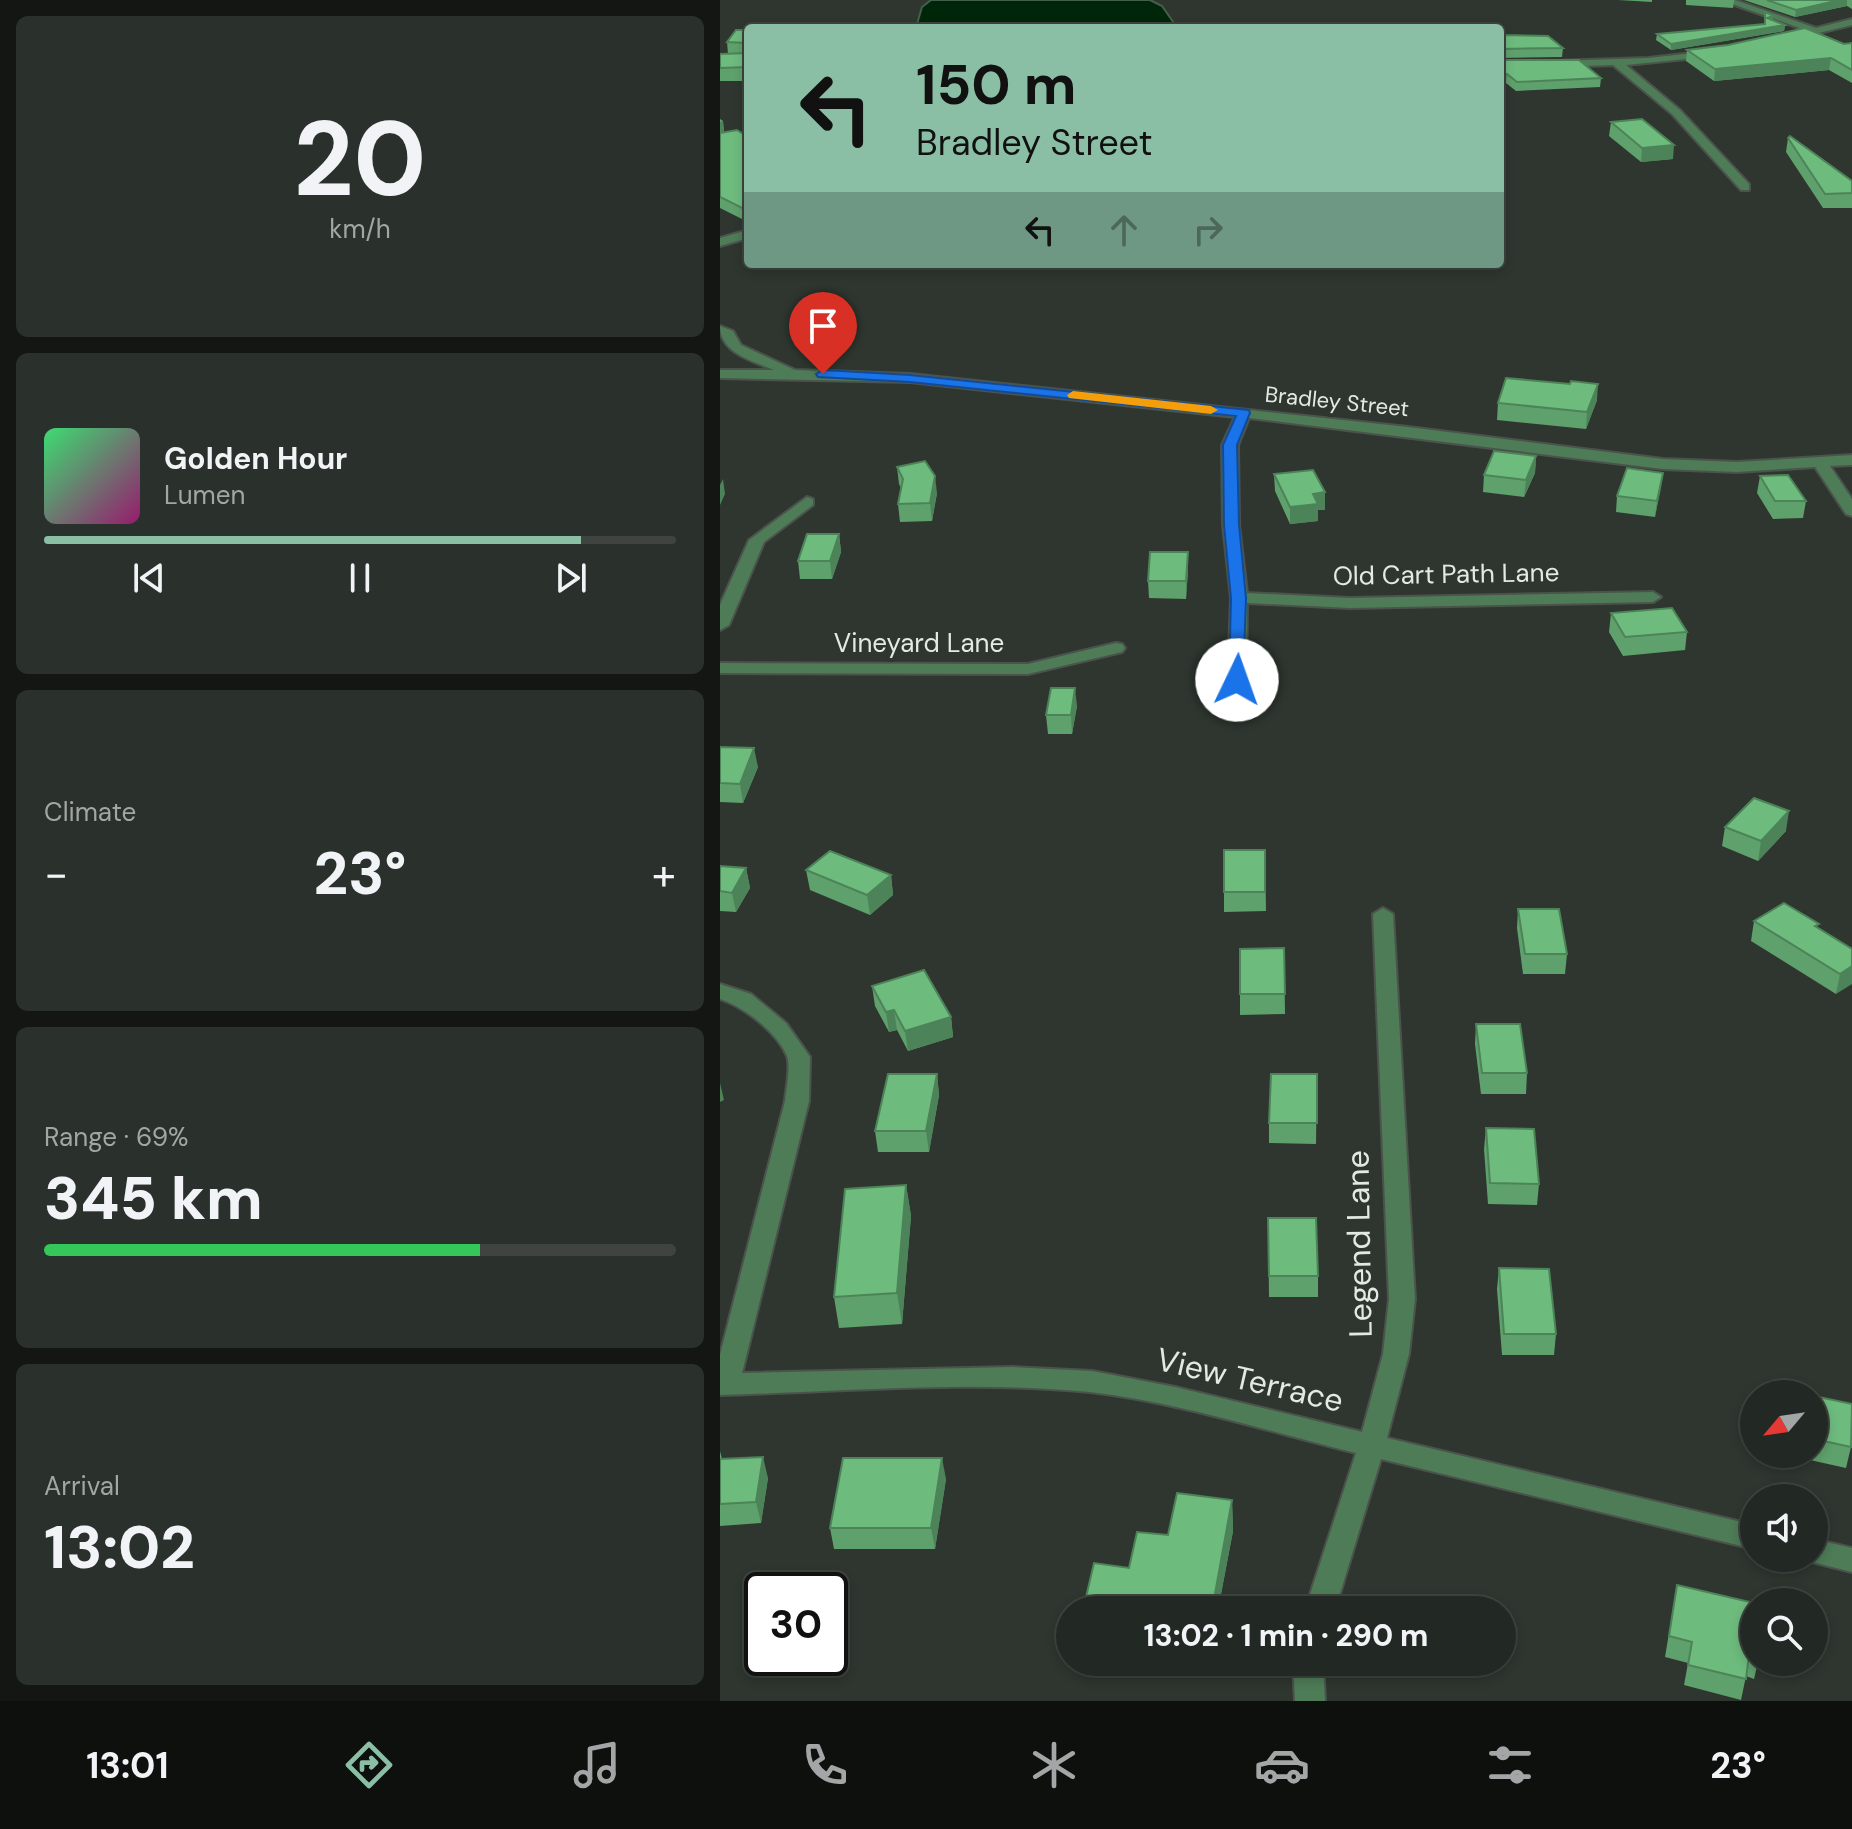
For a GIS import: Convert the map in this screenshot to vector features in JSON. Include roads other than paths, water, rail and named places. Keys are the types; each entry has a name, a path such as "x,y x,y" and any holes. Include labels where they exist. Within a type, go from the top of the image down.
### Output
{"street":[{"path":"1726,0 1813,30"},
{"path":"1772,41 1852,22"},
{"path":"1831,26 1852,34"},
{"path":"1538,64 1617,63 1724,51"},
{"path":"1617,63 1676,112 1745,187"},
{"path":"720,242 744,235"},
{"path":"720,330 728,334 736,348 795,374"},
{"name":"Bradley Street","path":"720,374 910,378 1468,437 1663,464 1737,467 1852,460"},
{"path":"1237,680 1239,598 1231,525 1230,445 1244,413"},
{"path":"1820,462 1852,511"},
{"path":"720,625 757,540 807,502"},
{"name":"Old Cart Path Lane","path":"1239,598 1350,603 1653,597"},
{"name":"Vineyard Lane","path":"720,668 1028,669 1116,648"},
{"name":"Legend Lane","path":"1324,1596 1372,1445 1396,1354 1402,1299 1383,914"},
{"path":"720,991 743,999 778,1028 799,1057 797,1101 723,1384"},
{"name":"View Terrace","path":"723,1384 1012,1377 1092,1382 1175,1398 1740,1534"},
{"path":"1828,1554 1852,1560"},
{"path":"1309,1676 1310,1701"}]}
